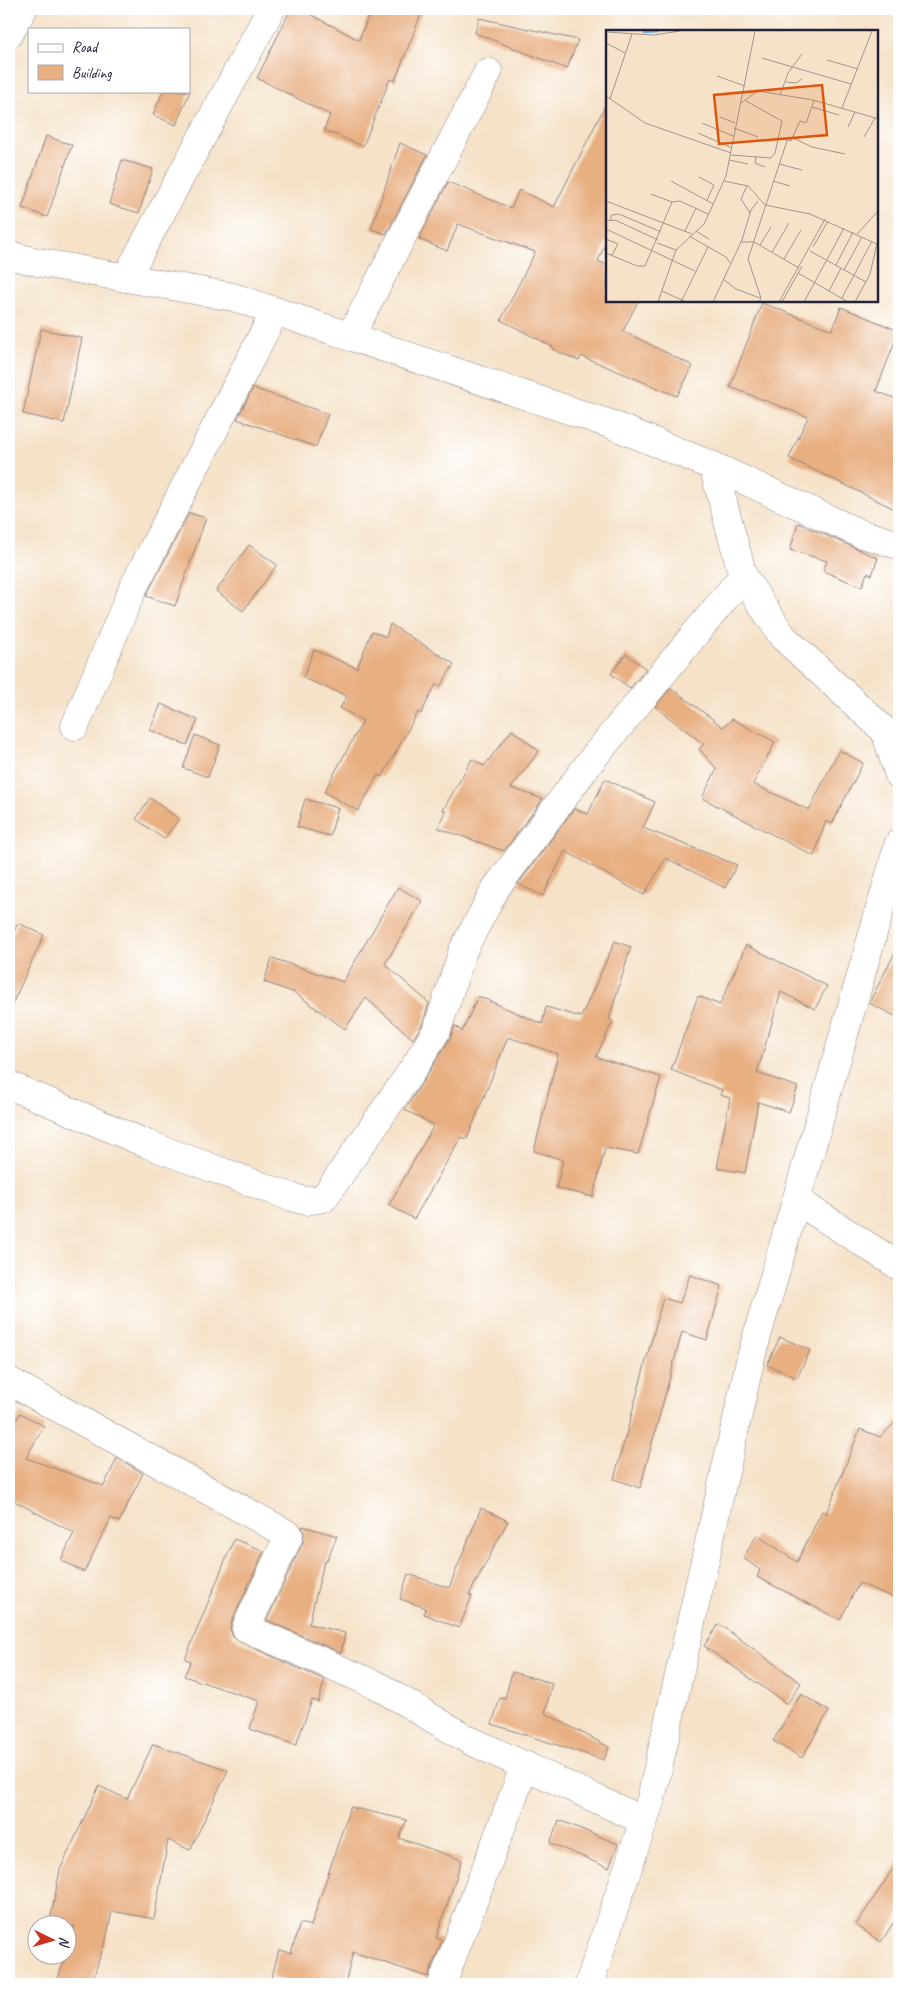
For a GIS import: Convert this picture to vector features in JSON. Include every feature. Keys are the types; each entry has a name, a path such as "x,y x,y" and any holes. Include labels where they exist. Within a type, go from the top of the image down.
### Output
{"street":[{"path":"9,34 23,9"},
{"path":"126,278 270,9"},
{"path":"350,337 488,72"},
{"path":"9,255 37,262 233,297 610,424 713,466 859,533 899,546"},
{"path":"75,726 133,588 275,311"},
{"path":"713,466 743,576 783,637 885,731 899,775"},
{"path":"9,1085 148,1144 291,1197 306,1201 316,1201 324,1198 415,1066 437,1030 463,950 496,888 593,758 743,576"},
{"path":"589,1984 651,1799 751,1357 899,843"},
{"path":"796,1200 899,1266"},
{"path":"9,1381 289,1535 246,1628 378,1686 467,1739 644,1821"},
{"path":"442,1984 525,1765"}],"building":[{"path":"291,9 300,9 359,40 371,9 423,9 395,81 390,79 363,146 324,130 330,115 257,78"},
{"path":"479,18 578,40 567,69 475,33"},
{"path":"163,92 190,92 176,125 153,115"},
{"path":"606,104 606,241 598,261 606,265 606,302 638,302 623,331 693,366 677,396 581,356 579,361 552,349 553,347 501,320 535,252 458,224 447,251 419,239 448,182 511,208 519,190 554,207"},
{"path":"46,136 72,145 47,217 22,208"},
{"path":"400,143 427,155 386,234 371,229"},
{"path":"122,160 153,169 139,213 109,204"},
{"path":"762,303 832,330 841,307 899,331 876,391 899,400 899,511 789,458 808,417 730,387"},
{"path":"41,329 82,338 64,423 23,414"},
{"path":"253,388 328,414 316,447 237,419"},
{"path":"189,513 206,518 175,606 146,596"},
{"path":"798,523 878,558 872,575 867,573 862,587 823,571 827,561 790,550"},
{"path":"249,545 277,565 243,611 216,591"},
{"path":"390,624 454,664 440,687 436,684 421,714 418,712 382,777 378,775 358,811 324,792 363,721 340,708 347,696 303,678 314,650 357,668 372,631 386,637"},
{"path":"626,654 646,669 630,688 611,674"},
{"path":"671,688 723,727 732,719 775,742 753,784 809,810 839,750 863,763 832,824 826,821 814,856 702,798 717,769 699,749 704,744 655,707"},
{"path":"161,704 198,720 187,745 150,730"},
{"path":"512,730 539,751 511,788 543,799 504,851 438,828 446,812 443,810 472,759 484,766"},
{"path":"195,735 220,745 208,777 183,768"},
{"path":"605,779 655,802 643,828 737,865 725,888 666,858 644,895 565,851 543,896 518,884 574,809 588,814"},
{"path":"150,798 179,819 164,839 136,819"},
{"path":"305,799 338,808 330,836 297,827"},
{"path":"398,887 422,901 385,964 429,1003 423,1023 413,1039 366,998 345,1029 295,993 264,982 272,958 343,982"},
{"path":"18,923 44,935 9,1011 9,942"},
{"path":"615,941 631,947 609,1019 613,1021 596,1057 661,1077 638,1154 605,1148 593,1197 556,1188 563,1160 534,1151 558,1054 508,1037 467,1139 461,1137 414,1219 389,1205 434,1125 405,1110 450,1038 455,1025 462,1032 478,996 542,1024 546,1007 581,1017"},
{"path":"746,945 827,986 815,1009 781,992 757,1073 798,1087 789,1112 758,1102 745,1173 717,1168 730,1098 720,1095 722,1090 671,1070 698,996 720,1005"},
{"path":"899,945 899,1018 869,1003"},
{"path":"690,1275 722,1286 707,1340 682,1332 640,1488 614,1479 663,1298 680,1303"},
{"path":"780,1337 810,1350 797,1378 767,1365"},
{"path":"20,1413 44,1426 26,1458 104,1486 117,1458 143,1473 119,1522 111,1518 84,1572 61,1560 74,1533 9,1498 9,1435"},
{"path":"899,1419 899,1600 859,1583 840,1620 757,1577 760,1570 743,1558 757,1535 797,1562 822,1511 826,1514 860,1429 880,1437"},
{"path":"481,1508 508,1521 469,1595 472,1596 459,1628 424,1614 426,1608 400,1599 408,1574 449,1588"},
{"path":"302,1526 337,1536 326,1562 324,1562 309,1624 345,1633 341,1653 267,1620 303,1542 304,1533"},
{"path":"234,1539 264,1551 232,1621 230,1629 233,1637 240,1642 325,1680 318,1702 312,1700 296,1745 250,1729 259,1701 184,1676 191,1661 185,1659"},
{"path":"719,1624 801,1683 787,1704 704,1646"},
{"path":"512,1672 552,1683 545,1713 609,1747 604,1760 492,1724 500,1698 505,1699"},
{"path":"801,1694 829,1711 802,1758 773,1741"},
{"path":"153,1744 228,1770 190,1850 168,1840 154,1919 112,1911 105,1945 91,1984 56,1984 62,1966 78,1966 78,1916 51,1916 60,1870 99,1786 127,1799"},
{"path":"350,1807 407,1820 399,1838 462,1860 436,1938 442,1940 428,1977 353,1952 345,1984 299,1984 272,1977 279,1950 291,1953 300,1923 311,1926"},
{"path":"559,1820 618,1844 609,1868 550,1843"},
{"path":"899,1860 899,1914 881,1942 856,1925"}]}
